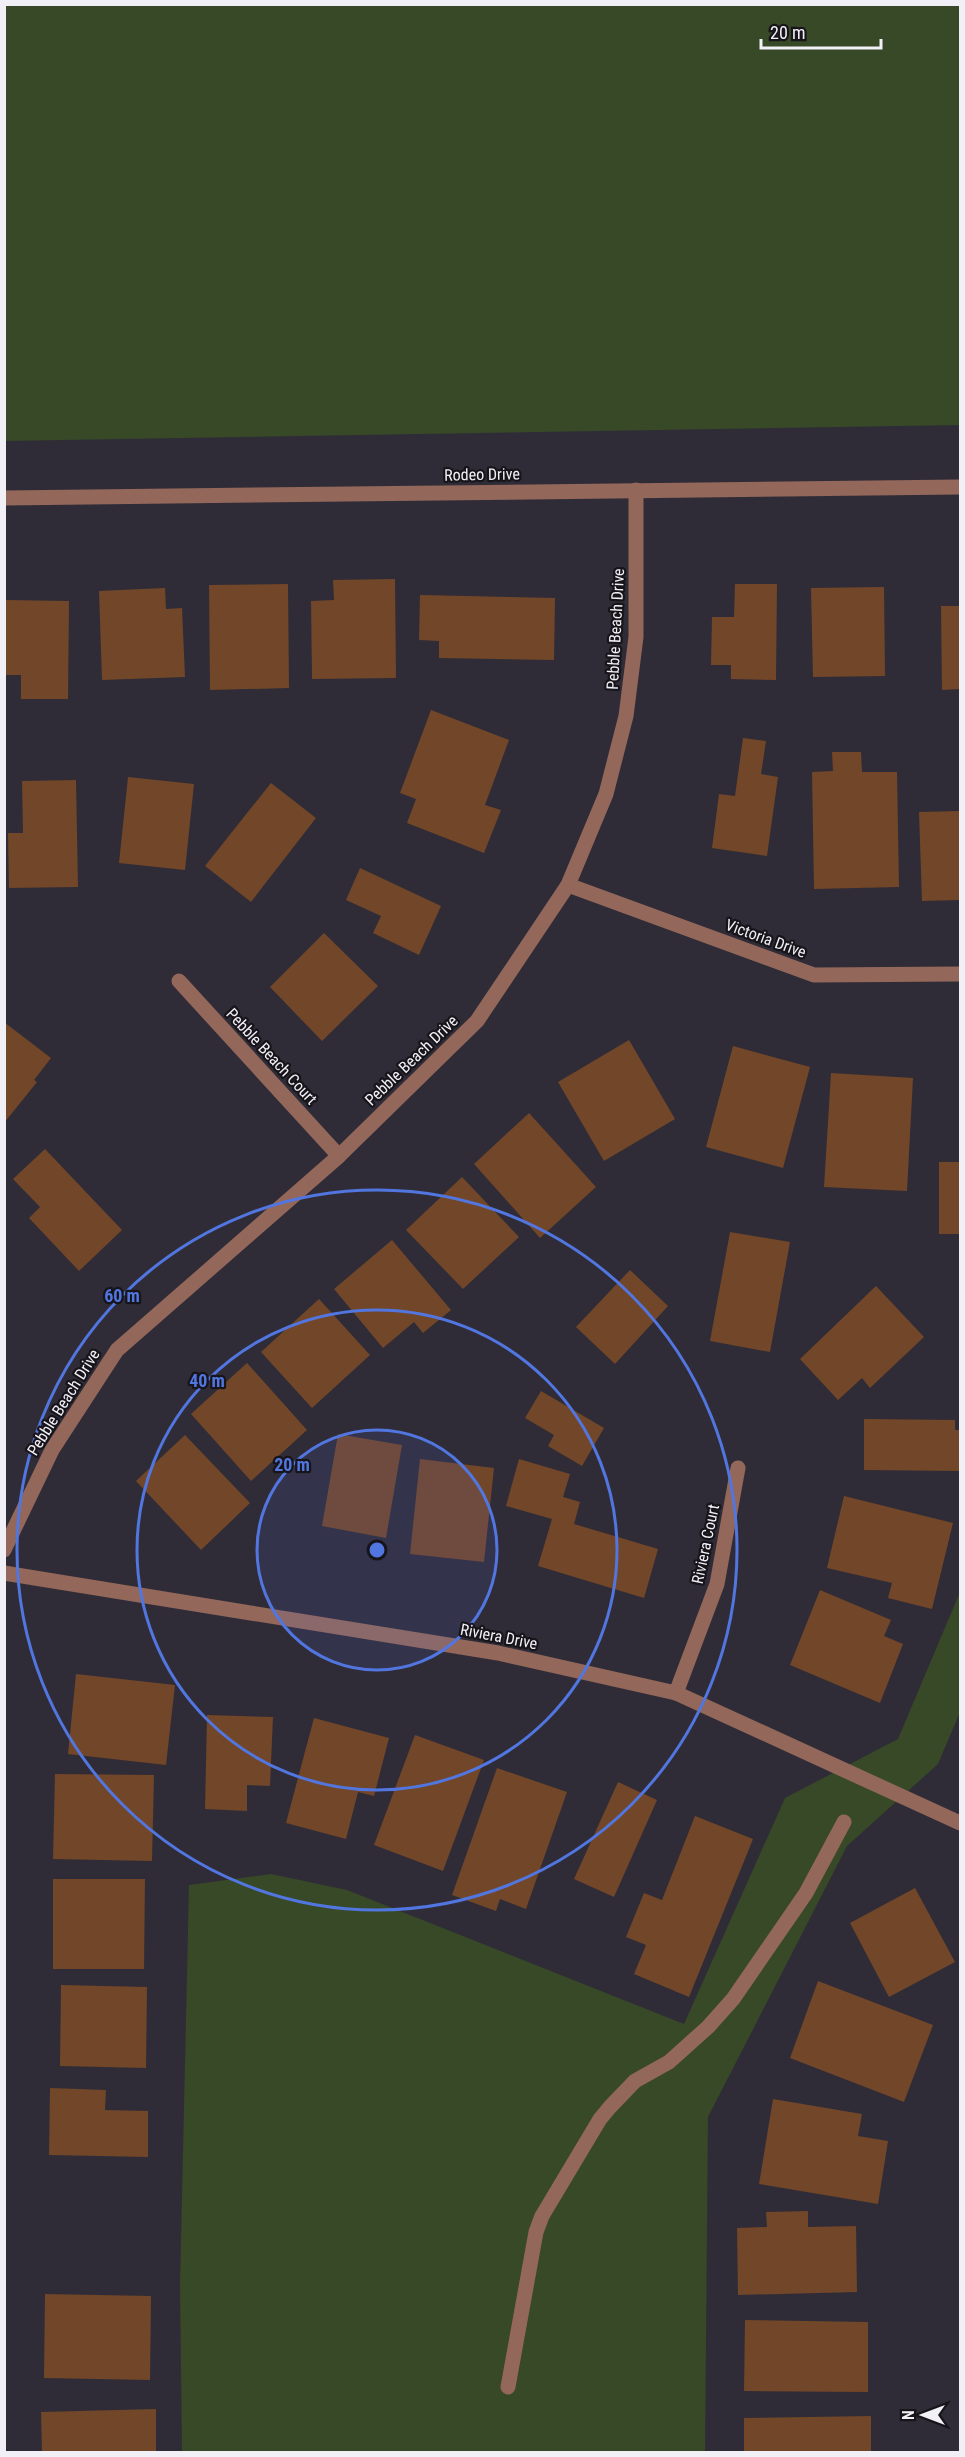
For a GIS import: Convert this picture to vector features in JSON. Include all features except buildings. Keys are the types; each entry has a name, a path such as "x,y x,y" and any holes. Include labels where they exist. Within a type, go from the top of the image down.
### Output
{"street":[{"name":"Rodeo Drive","path":"4,498 960,487"},
{"name":"Pebble Beach Drive","path":"4,1550 52,1450 117,1350 339,1156 477,1021 568,885 606,794 626,716 636,637 636,490"},
{"name":"Victoria Drive","path":"568,885 814,975 960,974"},
{"name":"Pebble Beach Court","path":"179,981 339,1156"},
{"name":"Riviera Court","path":"676,1693 717,1584 738,1468"},
{"name":"Riviera Drive","path":"4,1573 498,1653 676,1693 960,1824"},
{"path":"508,2387 536,2232 582,2148 605,2113 635,2081 669,2061 708,2027 733,1999 806,1893 844,1822"}],"green space":[{"path":"4,5 960,5 960,425 5,441"},
{"path":"960,1592 960,1712 938,1764 847,1846 708,2117 705,2452 182,2452 180,2285 189,1885 271,1874 347,1890 684,2024 785,1798 898,1739"}]}
